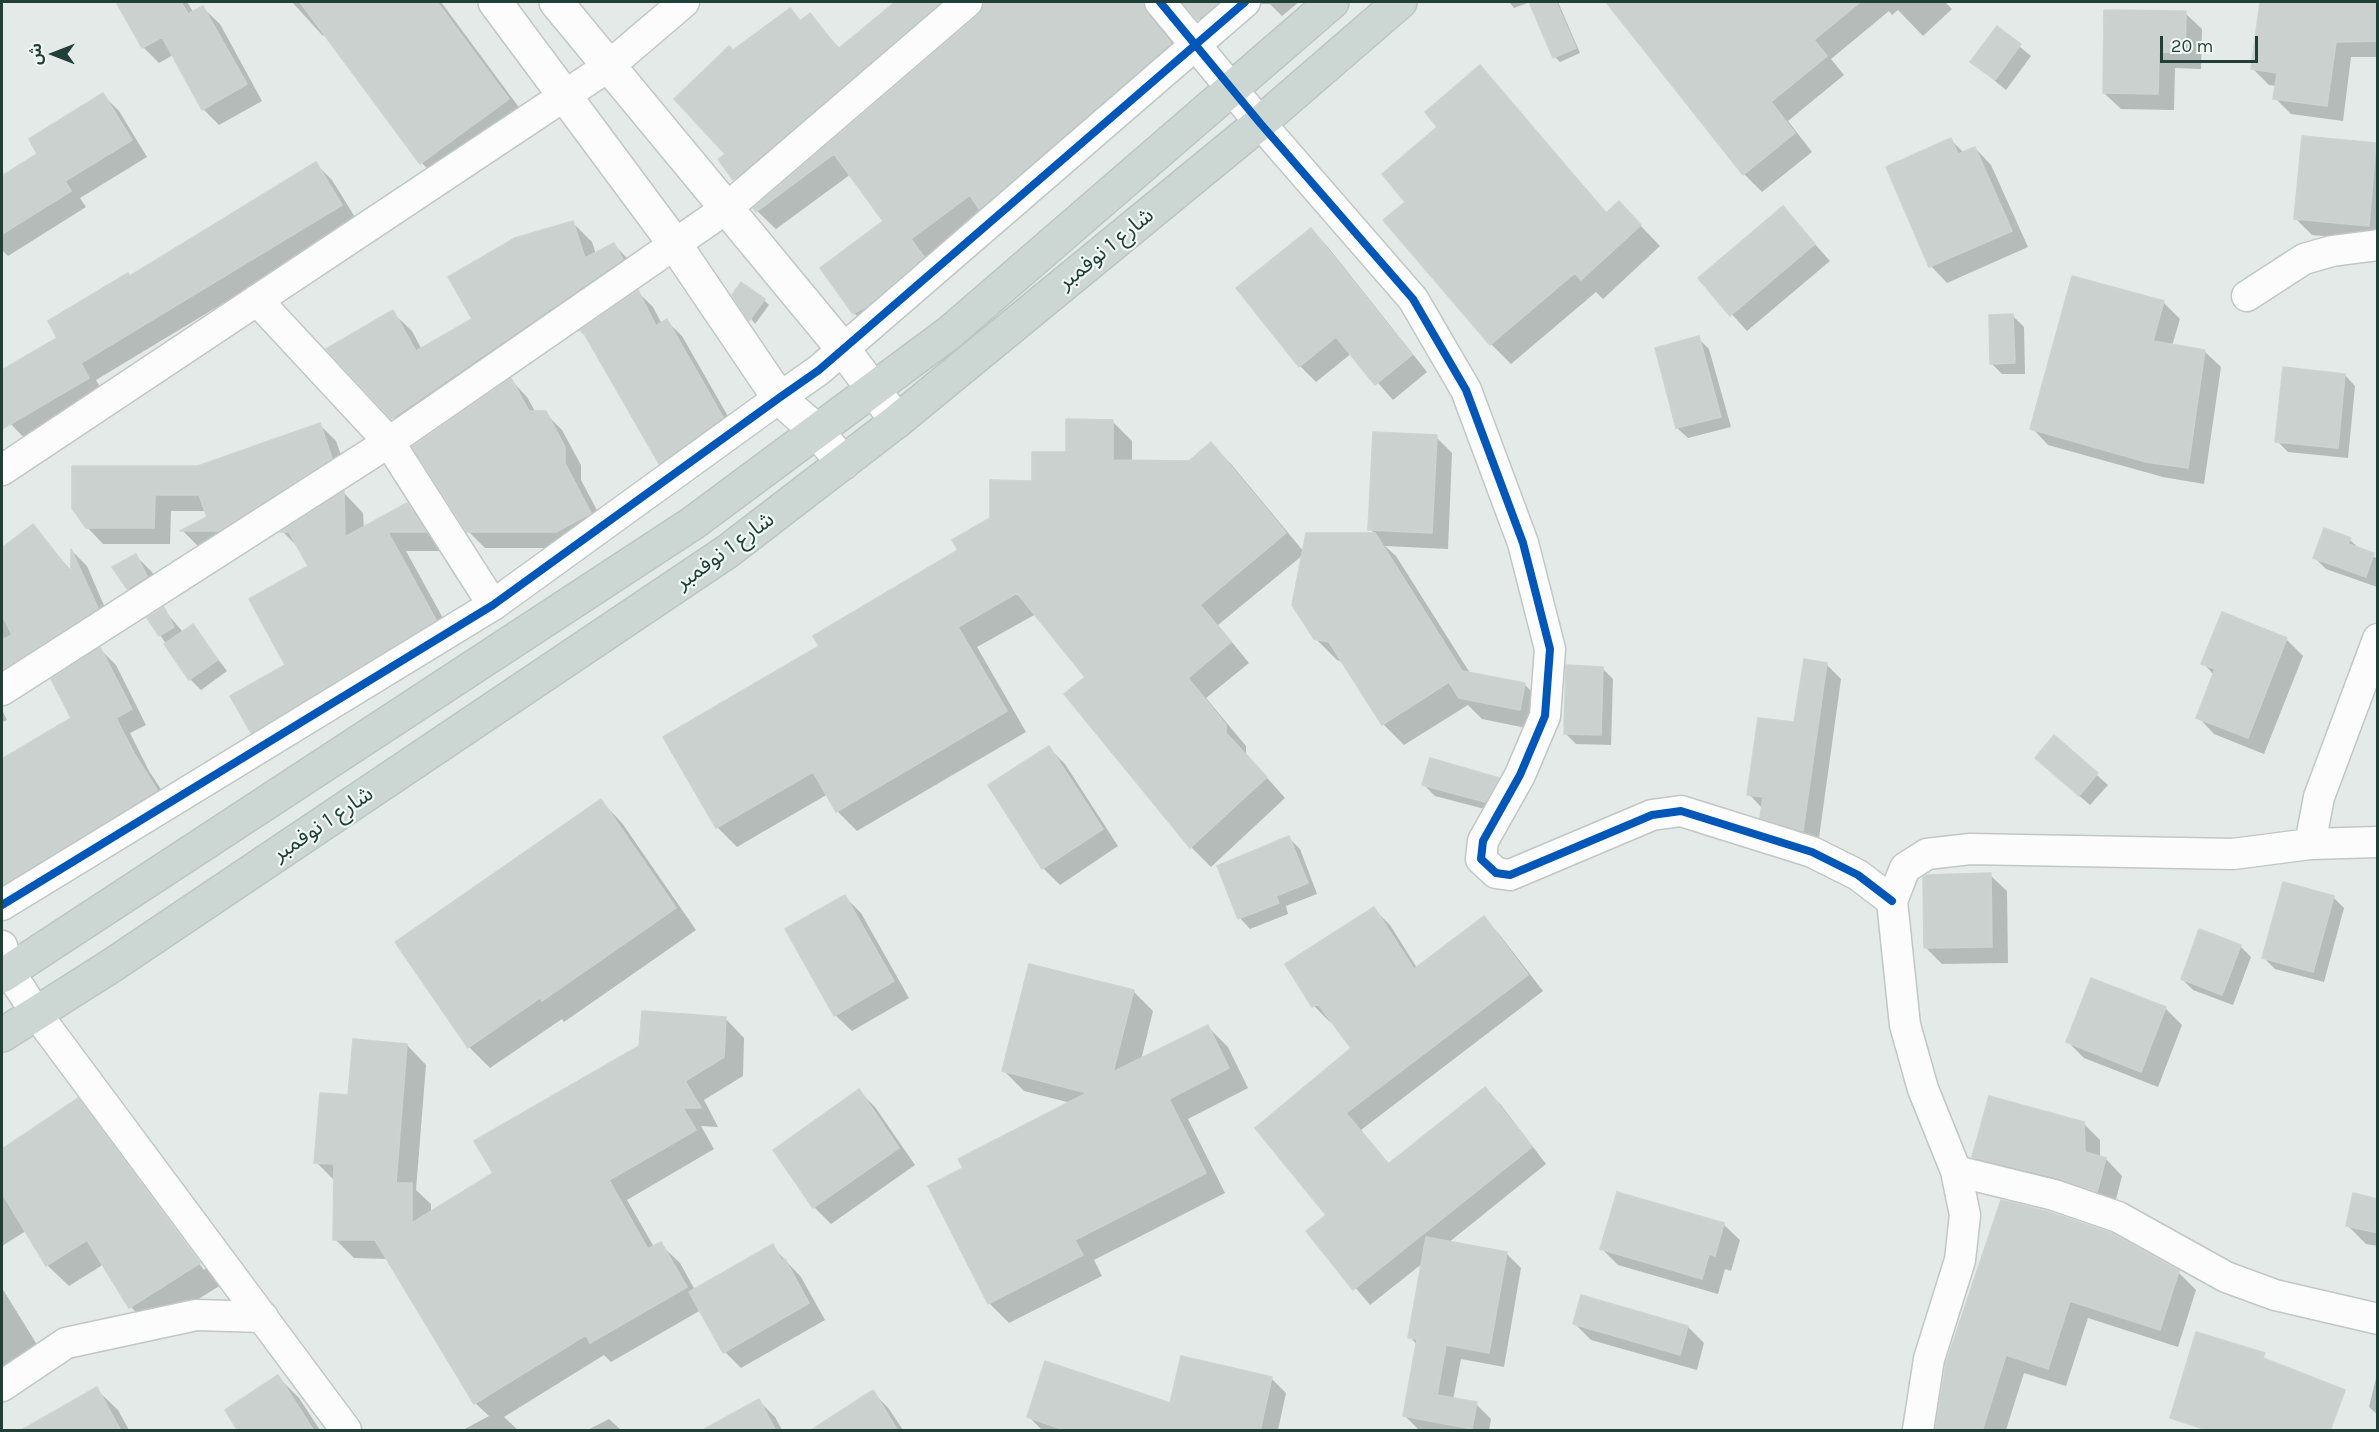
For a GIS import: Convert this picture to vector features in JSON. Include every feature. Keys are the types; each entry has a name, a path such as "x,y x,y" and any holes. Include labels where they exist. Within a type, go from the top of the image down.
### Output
{"main road":[{"name":"شارع 1 نوفمبر","path":"4,964 693,523 949,333 1332,2"},
{"name":"شارع 1 نوفمبر","path":"2,1035 111,966 728,551 897,421 1260,123 1400,2"}],"street":[{"path":"495,2 674,243 780,398 817,431 843,463"},
{"path":"556,2 843,349 897,421"},
{"path":"2,470 609,66 684,2"},
{"path":"2,690 389,442 727,208 966,2"},
{"path":"1160,2 1233,87 1260,123 1413,299 1466,390 1523,543 1550,649 1545,716 1520,775 1482,841 1481,859 1496,873 1510,875 1652,814 1681,811 1812,852 1858,875 1892,901"},
{"path":"2,905 493,605 780,398 843,349 1245,2"},
{"path":"2247,296 2304,259 2332,251 2378,245"},
{"path":"257,300 389,442 493,605"},
{"path":"2310,844 2319,797 2378,639"},
{"path":"1918,1431 1929,1359 1960,1260 1965,1215 1956,1171 1923,1089 1905,1025 1892,901 1905,868 1927,854 1970,849 2234,854 2310,844 2378,842"},
{"path":"4,964 36,1013 345,1430"},
{"path":"1956,1171 2054,1196 2118,1217 2226,1277 2275,1295 2378,1319"},
{"path":"2,1386 66,1343 196,1315 263,1317"}],"building":[{"path":"116,2 181,2 188,14 203,6 247,84 202,110 162,37 142,48"},
{"path":"300,2 437,2 509,99 420,164"},
{"path":"895,2 941,2 733,180 718,159 725,154 674,99 729,46 733,50 790,8 800,21 810,13 838,49"},
{"path":"984,2 1143,2 1147,13 1171,43 979,209 970,195 911,239 924,257 868,305 853,314 820,268 883,221 834,154 756,212 753,208 978,15"},
{"path":"1182,2 1219,2 1197,20"},
{"path":"1529,2 1556,2 1576,48 1553,58"},
{"path":"1606,2 1860,2 1814,40 1827,56 1771,102 1795,133 1743,175"},
{"path":"2260,2 2378,2 2378,41 2336,42 2327,106 2273,99 2277,73 2251,69"},
{"path":"2104,10 2186,11 2185,53 2159,52 2158,94 2103,93"},
{"path":"1997,26 2021,44 1995,80 1970,62"},
{"path":"1480,65 1606,213 1619,201 1641,225 1581,280 1575,273 1490,345 1383,220 1405,202 1382,174 1437,127 1425,112"},
{"path":"103,93 132,140 65,181 71,191 2,234 2,176 37,154 29,139"},
{"path":"2302,136 2376,143 2369,226 2294,219"},
{"path":"1951,138 1958,154 1975,147 2012,231 1929,267 1886,167"},
{"path":"316,162 342,205 81,363 89,378 2,429 2,370 57,338 48,321 128,273 130,276"},
{"path":"1783,206 1815,244 1730,316 1698,278"},
{"path":"573,221 585,258 614,243 623,259 391,419 326,349 393,310 416,351 472,319 448,277 515,238"},
{"path":"1311,228 1412,355 1375,385 1336,337 1299,367 1236,288"},
{"path":"2072,276 2164,301 2153,341 2205,350 2188,468 2146,462 2030,429"},
{"path":"741,282 765,299 749,321 732,295"},
{"path":"638,290 656,326 667,319 723,417 659,464 582,330 579,331"},
{"path":"2013,314 2015,363 1990,364 1989,315"},
{"path":"1699,336 1721,417 1676,428 1655,348"},
{"path":"2283,367 2345,374 2338,448 2275,442"},
{"path":"511,378 529,411 546,411 565,447 565,463 591,513 556,532 467,532 412,447"},
{"path":"1066,419 1113,420 1113,460 1189,461 1211,442 1286,533 1200,605 1231,642 1188,678 1226,725 1226,733 1267,777 1190,848 1064,694 1085,677 1017,593 958,627 1007,711 836,812 813,772 716,828 663,737 819,646 813,636 958,550 952,540 990,518 990,480 1032,481 1032,452 1066,452"},
{"path":"320,423 332,458 218,531 180,531 207,517 199,495 155,495 154,528 86,528 72,508 72,466 198,466"},
{"path":"1373,432 1437,435 1432,533 1368,530"},
{"path":"344,491 345,537 407,503 426,532 388,532 436,620 251,733 230,696 285,665 249,599 308,566 289,532 280,532"},
{"path":"33,524 71,573 71,549 98,608 2,670 2,640 12,635 2,615 2,548"},
{"path":"2324,528 2351,538 2348,544 2374,553 2366,577 2313,558"},
{"path":"1306,533 1375,533 1462,671 1525,683 1520,710 1459,698 1449,682 1382,725 1329,642 1314,639 1292,605"},
{"path":"136,554 147,576 127,589 112,567"},
{"path":"164,607 174,627 159,636 147,618"},
{"path":"2222,612 2287,638 2248,738 2196,718 2215,669 2201,664"},
{"path":"193,624 218,660 189,680 164,644"},
{"path":"100,647 132,709 116,718 157,790 2,885 2,759 71,718 51,679"},
{"path":"1804,659 1827,663 1803,831 1760,818 1763,797 1747,795 1758,718 1794,722"},
{"path":"1566,665 1603,667 1601,735 1564,734"},
{"path":"2054,735 2098,773 2079,796 2035,758"},
{"path":"1049,746 1103,829 1042,869 988,785"},
{"path":"1430,758 1499,778 1485,802 1422,785"},
{"path":"601,799 676,908 542,1001 540,998 468,1048 395,942"},
{"path":"1289,836 1308,883 1276,896 1279,903 1238,919 1217,866"},
{"path":"1991,873 1992,947 1924,948 1923,877"},
{"path":"2283,882 2334,896 2313,972 2262,958"},
{"path":"845,895 894,981 834,1016 785,929"},
{"path":"1374,907 1414,969 1484,916 1528,975 1346,1113 1388,1164 1485,1087 1532,1147 1353,1290 1306,1231 1326,1215 1255,1128 1351,1048 1318,1004 1312,1007 1285,964"},
{"path":"2199,929 2241,945 2222,995 2181,979"},
{"path":"1029,964 1134,990 1113,1072 1208,1025 1229,1068 1169,1099 1206,1173 1075,1240 1083,1255 988,1304 928,1186 963,1168 958,1159 1087,1093 1002,1071"},
{"path":"2091,978 2166,1007 2141,1072 2066,1042"},
{"path":"642,1011 726,1017 724,1057 685,1081 701,1108 683,1108 696,1130 609,1180 648,1249 661,1242 687,1287 590,1343 586,1335 474,1404 375,1240 333,1240 334,1164 314,1163 320,1093 348,1095 353,1039 407,1044 396,1183 412,1183 412,1223 493,1173 474,1141 639,1046"},
{"path":"859,1089 899,1148 813,1208 773,1150"},
{"path":"1989,1096 2084,1122 2085,1152 2106,1158 2097,1192 2058,1178 1972,1157"},
{"path":"78,1098 200,1263 129,1308 87,1240 46,1266 2,1193 2,1149"},
{"path":"1617,1192 1724,1223 1715,1256 1709,1254 1702,1279 1600,1249"},
{"path":"2353,1193 2378,1199 2378,1233 2346,1226"},
{"path":"2001,1200 2049,1212 2111,1233 2179,1271 2160,1330 2070,1301 2048,1369 2006,1355 1982,1431 1935,1431 1946,1363"},
{"path":"1426,1237 1507,1252 1489,1353 1446,1345 1437,1395 1477,1402 1472,1429 1403,1416 1417,1339 1408,1338"},
{"path":"773,1244 782,1261 785,1259 809,1303 723,1353 689,1292"},
{"path":"1581,1295 1688,1326 1680,1355 1573,1324"},
{"path":"2196,1332 2265,1353 2263,1358 2345,1390 2330,1431 2210,1431 2170,1418"},
{"path":"1181,1356 1272,1377 1260,1431 1067,1431 1027,1417 1045,1361 1170,1403"},
{"path":"278,1375 314,1431 238,1431 225,1410"},
{"path":"97,1387 121,1431 20,1431"},
{"path":"873,1390 898,1431 810,1431"},
{"path":"759,1399 776,1431 701,1431"}],"cycle path":[{"path":"1160,2 1260,123 1413,299 1466,390 1523,543 1550,649 1545,716 1520,775 1483,841 1481,859 1496,873 1510,875 1652,815 1681,811 1812,852 1858,875 1892,901"},
{"path":"2,905 493,605 819,370 1245,2"}]}
